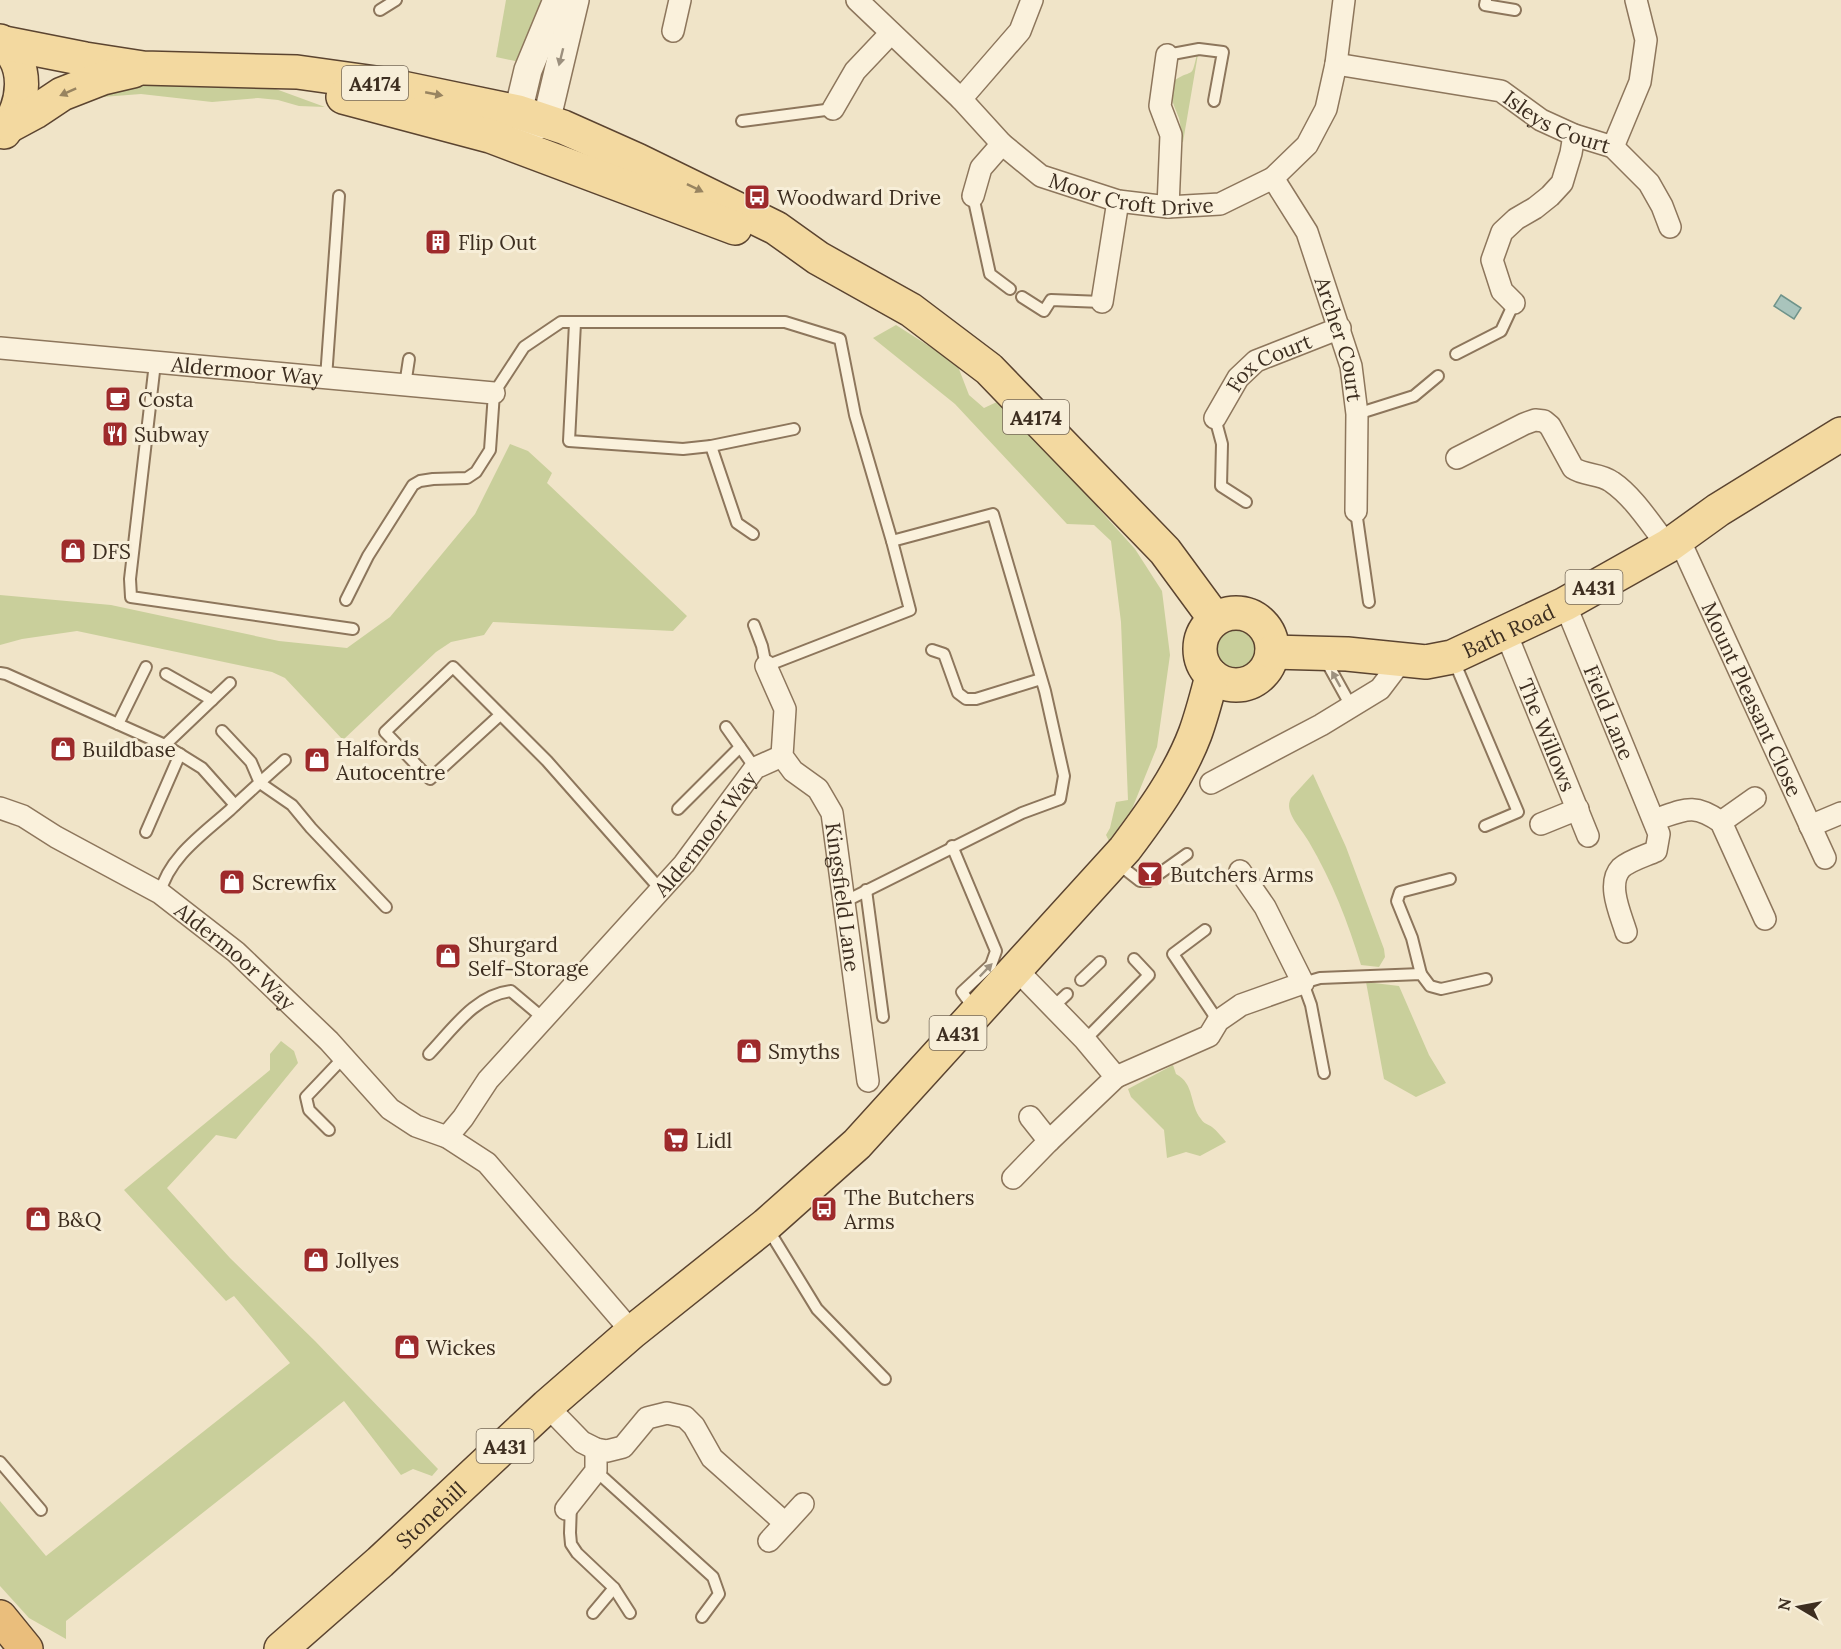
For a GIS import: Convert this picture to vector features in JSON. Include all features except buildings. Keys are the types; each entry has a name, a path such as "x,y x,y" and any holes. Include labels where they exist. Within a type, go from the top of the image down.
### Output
{"highway":[{"path":"0,1617 26,1649"}],"main road":[{"name":"A4174","path":"2,42 143,68 297,72 383,84 563,127 637,160 776,228 818,258 911,310 989,369 1158,544 1215,619"},
{"name":"A4174","path":"2,42 16,60 22,79 23,92 18,111 3,135"},
{"name":"A4174","path":"3,135 62,94 103,78 143,68"},
{"name":"A4174","path":"230,71 339,96 490,136 818,258"},
{"name":"A4174","path":"533,121 543,137 562,148 622,173 692,213"},
{"name":"Bath Road","path":"1272,652 1347,654 1426,662 1452,657 1565,604 1673,543 1718,510 1841,434"},
{"path":"1239,612 1252,616 1263,625 1270,636 1272,652 1269,663 1263,672 1252,681 1237,685 1225,683 1212,676 1206,669 1200,656 1200,642 1206,628 1215,619 1227,613 1239,612"},
{"name":"A431","path":"632,1332 766,1225 858,1144 964,1001 1016,968 1115,860 1160,802 1187,752 1195,734 1212,676"},
{"name":"Stonehill","path":"281,1649 380,1562 547,1406 632,1332"}],"street":[{"path":"533,121 528,70 557,0"},
{"path":"490,136 519,133 533,121 575,0"},
{"path":"674,31 680,0"},
{"name":"Moor Croft Drive","path":"857,0 961,99 1002,144 1041,176 1118,201 1168,207 1220,204 1273,178 1307,145 1326,109 1336,64 1344,0"},
{"path":"961,99 1020,31 1032,0"},
{"path":"1613,147 1640,82 1646,40 1636,0"},
{"path":"833,109 855,71 891,33"},
{"path":"1167,55 1160,106 1171,135 1168,207"},
{"name":"Isleys Court","path":"1336,64 1501,91 1541,120 1574,135 1613,147 1649,183 1662,206 1670,227"},
{"path":"1514,303 1502,291 1492,260 1502,232 1516,219 1550,196 1562,183 1574,135"},
{"path":"973,196 981,168 1002,144"},
{"name":"Archer Court","path":"1273,178 1307,232 1351,366 1357,414 1356,511"},
{"path":"1102,302 1118,201"},
{"name":"Fox Court","path":"1215,418 1238,378 1256,362 1340,328"},
{"name":"Aldermoor Way","path":"0,348 494,393"},
{"name":"Mount Pleasant Close","path":"1457,458 1524,424 1536,420 1544,421 1550,426 1573,468 1580,473 1597,475 1612,481 1673,543 1825,858"},
{"name":"Field Lane","path":"1565,604 1659,834 1656,851 1620,869 1615,882 1616,896 1626,932"},
{"name":"The Willows","path":"1506,633 1588,836"},
{"path":"1211,783 1322,725 1380,689 1402,660"},
{"path":"766,666 785,710 782,756"},
{"name":"Aldermoor Way","path":"447,1137 463,1118 488,1080 684,864 754,768 782,756"},
{"name":"Kingsfield Lane","path":"782,756 793,771 818,789 832,813 868,1081"},
{"path":"1721,822 1755,798"},
{"name":"Aldermoor Way","path":"0,808 23,816 56,837 160,893 236,952 329,1041 390,1109 416,1126 447,1137 487,1163 632,1332"},
{"path":"1541,824 1578,809"},
{"path":"1654,820 1695,809 1721,822 1765,919"},
{"path":"1810,826 1841,813"},
{"path":"1013,1178 1116,1077 1209,1036 1218,1021 1241,1005 1303,983 1265,907 1240,871"},
{"path":"1016,968 1060,1001 1085,1040 1116,1077"},
{"path":"1030,1117 1049,1141"},
{"path":"547,1406 582,1442 596,1449 607,1450 623,1447 647,1418 667,1413 685,1417 694,1426 712,1458 786,1523"},
{"path":"569,1505 596,1471 596,1449"},
{"path":"769,1541 803,1504"}],"lane":[{"path":"380,10 396,0"},
{"path":"1486,0 1485,4 1515,10"},
{"path":"1167,55 1199,49 1223,52 1214,101"},
{"path":"742,121 833,109"},
{"path":"326,378 339,196"},
{"path":"973,196 990,274 1010,289"},
{"path":"1022,297 1044,311 1051,300 1102,302"},
{"path":"1456,354 1501,331 1514,303"},
{"path":"346,600 368,556 413,485 420,481 433,479 467,478 476,472 490,450 494,393 524,347 561,322 785,322 840,339 855,415 910,610 766,666 754,625"},
{"path":"575,323 569,441 682,449 711,446 794,429"},
{"path":"405,385 409,359"},
{"path":"154,363 130,597 353,629"},
{"path":"1357,414 1414,396 1438,376"},
{"path":"1215,418 1222,444 1221,486 1245,502"},
{"path":"711,446 737,523 753,534"},
{"path":"1356,511 1369,602"},
{"path":"844,902 952,846 1022,813 1060,799 1064,776 1041,679 993,514 892,541"},
{"path":"932,650 944,654 958,693 966,699 976,699 1041,679"},
{"path":"1321,653 1351,706"},
{"path":"1452,657 1518,812 1485,826"},
{"path":"118,724 146,667"},
{"path":"500,715 430,779 385,732 453,667 547,762 660,889"},
{"path":"0,674 6,674 165,745 202,768 235,805"},
{"path":"166,674 212,700"},
{"path":"165,745 230,683"},
{"path":"726,727 754,768"},
{"path":"222,731 251,762 260,783 292,805 386,907"},
{"path":"678,809 740,747"},
{"path":"146,832 180,754"},
{"path":"160,893 164,879 172,865 189,846 285,760"},
{"path":"952,846 996,951 991,965 964,1001"},
{"path":"1115,860 1140,881 1149,881 1187,854"},
{"path":"1450,879 1400,892 1397,901 1412,938 1420,974 1430,986 1441,989 1486,978"},
{"path":"866,890 883,1017"},
{"path":"1205,930 1173,954 1218,1021"},
{"path":"1085,1040 1149,975 1134,959"},
{"path":"1081,980 1100,962"},
{"path":"1324,1073 1311,1005 1303,983 1320,978 1420,974"},
{"path":"429,1054 472,1008 500,992 511,991 543,1018"},
{"path":"329,1130 309,1110 306,1097 344,1058"},
{"path":"766,1225 818,1309 885,1379"},
{"path":"0,1462 41,1510"},
{"path":"596,1471 712,1577 719,1594 702,1617"},
{"path":"569,1505 570,1533 577,1553 614,1588 630,1613"},
{"path":"592,1612 614,1588"}],"green space":[{"path":"506,0 547,0 520,62 496,57"},
{"path":"1197,54 1183,142 1180,142 1180,124 1172,99 1172,90 1175,80 1191,72"},
{"path":"130,81 273,88 325,107 299,106 278,100 258,98 212,102 141,94 89,98"},
{"path":"896,325 957,364 969,395 984,408 999,401 1093,487 1098,508 1135,549 1162,591 1170,655 1157,747 1132,809 1109,841 1106,835 1116,802 1128,800 1121,622 1111,541 1094,525 1067,524 955,404 873,338"},
{"path":"510,444 528,451 552,473 547,483 687,616 673,631 493,622 484,635 451,642 436,652 343,740 285,678 272,672 77,631 22,639 0,645 0,595 111,605 279,641 347,648 390,617 475,514"},
{"path":"1231,621 1241,621 1256,629 1262,638 1264,649 1262,660 1256,669 1241,677 1231,677 1220,672 1213,665 1208,654 1208,644 1213,633 1220,626"},
{"path":"1313,774 1346,847 1384,949 1385,957 1379,967 1361,965 1332,887 1309,842 1291,815 1289,803 1291,798"},
{"path":"1366,982 1399,986 1429,1055 1446,1083 1416,1097 1384,1079"},
{"path":"281,1041 294,1051 298,1063 236,1139 216,1135 167,1188 230,1258 315,1341 438,1469 432,1476 413,1469 401,1475 344,1401 66,1621 66,1639 29,1618 0,1586 0,1501 46,1556 290,1363 234,1296 226,1301 124,1190 270,1070 270,1054"},
{"path":"1173,1065 1176,1074 1186,1083 1201,1119 1226,1142 1200,1156 1186,1152 1167,1158 1164,1130 1131,1097 1128,1089"}],"water":[{"path":"1781,295 1801,308 1794,319 1774,306"}],"place":[{"name":"Woodward Drive","path":"757,197"},
{"name":"Flip Out","path":"438,242"},
{"name":"Costa","path":"118,399"},
{"name":"Subway","path":"115,434"},
{"name":"DFS","path":"73,551"},
{"name":"Buildbase","path":"63,749"},
{"name":"Halfords Autocentre","path":"317,760"},
{"name":"Butchers Arms","path":"1150,874"},
{"name":"Screwfix","path":"232,882"},
{"name":"Shurgard Self-Storage","path":"448,956"},
{"name":"Smyths","path":"749,1051"},
{"name":"Lidl","path":"676,1140"},
{"name":"The Butchers Arms","path":"824,1209"},
{"name":"B&Q","path":"38,1219"},
{"name":"Jollyes","path":"316,1260"},
{"name":"Wickes","path":"407,1347"}]}
